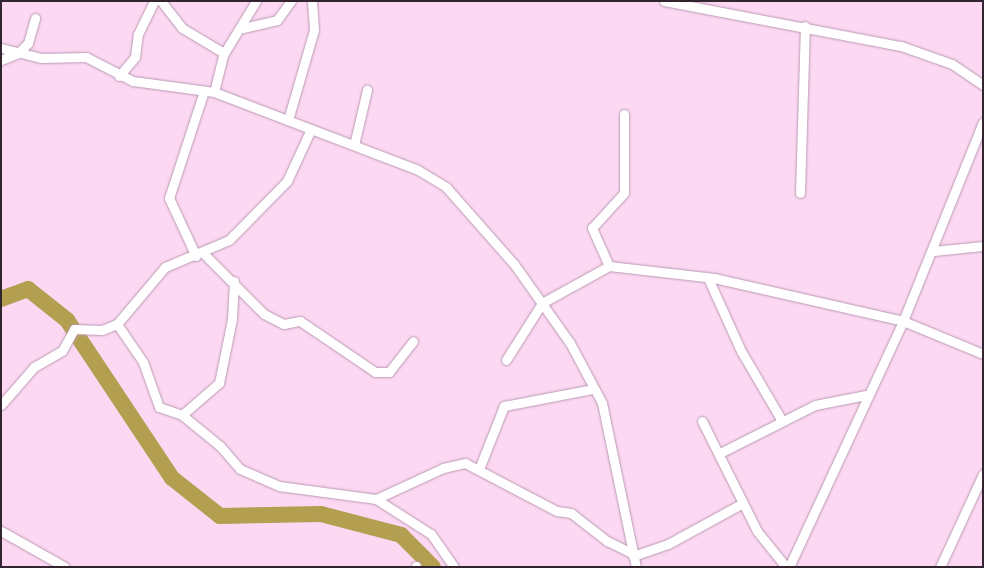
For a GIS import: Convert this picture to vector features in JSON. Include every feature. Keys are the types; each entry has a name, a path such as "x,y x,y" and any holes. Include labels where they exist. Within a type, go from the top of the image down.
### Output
{"street":[{"path":"120,76 134,57 138,34 154,1"},
{"path":"161,1 182,28 224,53"},
{"path":"214,92 224,53 243,28 256,1"},
{"path":"243,28 277,20 291,1"},
{"path":"288,120 314,30 312,1"},
{"path":"664,1 681,2 805,26 930,56 983,85"},
{"path":"1,60 20,52 28,43 36,18"},
{"path":"800,193 805,26"},
{"path":"1,48 41,58 86,57 120,76 214,92 354,144 446,187 489,233 542,303 570,343 606,414 632,555 636,567"},
{"path":"354,144 367,90"},
{"path":"204,91 169,198 200,254 234,281 277,323 300,321 379,374 394,367 413,341"},
{"path":"608,266 592,228 624,193 624,114"},
{"path":"788,567 866,394 903,321 933,251 983,122"},
{"path":"1,405 34,367 62,350 74,329 102,330 117,324 164,267 200,254 229,240 287,181 311,129"},
{"path":"933,251 983,246"},
{"path":"506,360 542,303 608,266 708,278 903,321 983,354"},
{"path":"708,278 741,351 782,421"},
{"path":"182,415 219,383 232,319 234,281"},
{"path":"117,324 143,362 158,407 182,415 248,473 309,492 376,498 431,534 454,567"},
{"path":"479,469 504,406 593,389"},
{"path":"720,453 782,421 827,401 866,394"},
{"path":"702,421 720,453 743,503 788,567"},
{"path":"376,498 453,465 479,469 557,511 571,513 607,541 632,555 661,548 743,503"},
{"path":"940,567 980,490 983,474"},
{"path":"1,531 64,567"}],"waterway":[{"path":"1,299 28,289 67,320 172,478 220,516 321,514 401,535 433,567"}]}
